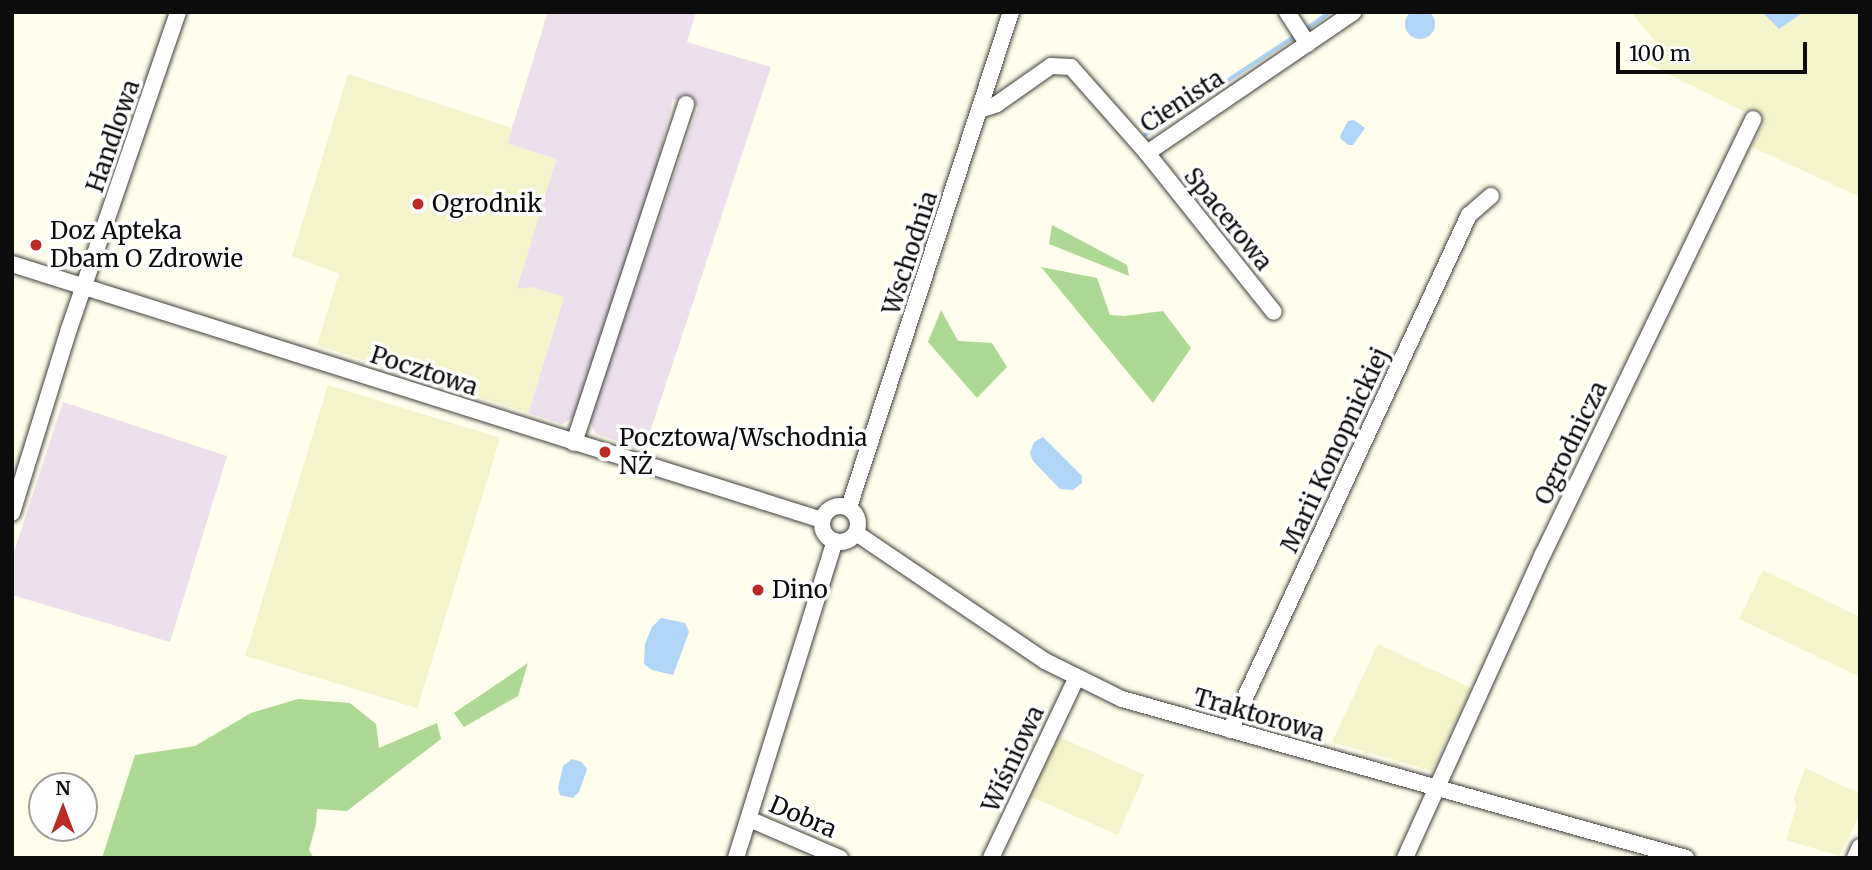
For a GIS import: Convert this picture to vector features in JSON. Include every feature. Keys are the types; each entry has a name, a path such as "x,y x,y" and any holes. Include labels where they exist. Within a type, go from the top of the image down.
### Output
{"street":[{"name":"Handlowa","path":"12,513 84,287 178,12"},
{"name":"Wschodnia","path":"849,507 1011,12"},
{"path":"1287,12 1308,44"},
{"name":"Cienista","path":"980,110 997,104 1051,66 1065,65 1077,71 1147,153 1354,12"},
{"path":"574,443 686,104"},
{"name":"Ogrodnicza","path":"1405,858 1543,554 1753,119"},
{"name":"Spacerowa","path":"1147,153 1274,312"},
{"name":"Marii Konopnickiej","path":"1230,730 1469,215 1491,196"},
{"name":"Pocztowa","path":"12,264 822,520"},
{"path":"849,507 857,518 856,533 847,541 835,541 825,533 822,520 831,508 849,507"},
{"name":"Traktorowa","path":"856,533 1045,661 1076,679 1122,699 1686,858"},
{"path":"736,858 835,541"},
{"name":"Wiśniowa","path":"991,858 1076,679"},
{"name":"Dobra","path":"749,818 840,858"},
{"path":"1855,858 1860,847"}],"shaded area":[{"path":"548,12 696,12 687,42 771,67 644,450 596,434 589,420 698,107 673,99 657,165 576,416 562,424 528,413 564,297 516,290 556,159 507,144"},
{"path":"63,402 227,456 170,642 12,595 12,558"}],"green space":[{"path":"1631,12 1860,12 1860,197 1752,147 1765,122 1646,63 1662,50"},
{"path":"348,74 512,128 508,144 556,159 517,289 532,287 564,297 528,413 317,345 339,274 292,256"},
{"path":"1052,225 1127,265 1129,276 1049,244"},
{"path":"1041,267 1097,278 1110,315 1163,311 1191,348 1153,403"},
{"path":"941,310 958,341 992,343 1007,367 977,398 928,342"},
{"path":"328,385 500,438 417,708 245,656"},
{"path":"1763,570 1860,617 1860,677 1739,619"},
{"path":"1378,644 1471,688 1432,771 1332,742"},
{"path":"528,663 518,696 464,727 454,713"},
{"path":"298,699 350,703 376,724 379,748 437,723 441,739 347,811 317,809 309,850 314,858 102,858 135,755 195,746 251,713"},
{"path":"1055,735 1145,775 1118,835 1028,795"},
{"path":"1805,768 1860,794 1860,815 1839,856 1786,840 1796,807 1794,798"}],"water":[{"path":"1420,9 1431,13 1435,24 1431,35 1420,39 1409,35 1405,24 1409,13"},
{"path":"1762,12 1804,12 1779,29"},
{"path":"1354,120 1365,128 1353,145 1348,145 1340,138 1348,121"},
{"path":"1043,437 1082,476 1082,483 1073,490 1060,489 1033,461 1030,453 1034,442"},
{"path":"661,618 685,623 689,632 673,675 652,670 644,664 645,644 652,627"},
{"path":"572,759 582,762 587,769 579,792 573,798 560,795 558,788 563,766"}],"waterway":[{"path":"1305,30 1330,12"},
{"path":"1145,135 1295,36"}],"place":[{"name":"Ogrodnik","path":"418,204"},
{"name":"Doz Apteka Dbam O Zdrowie","path":"36,245"},
{"name":"Pocztowa/Wschodnia NŻ","path":"605,452"},
{"name":"Dino","path":"758,590"}]}
